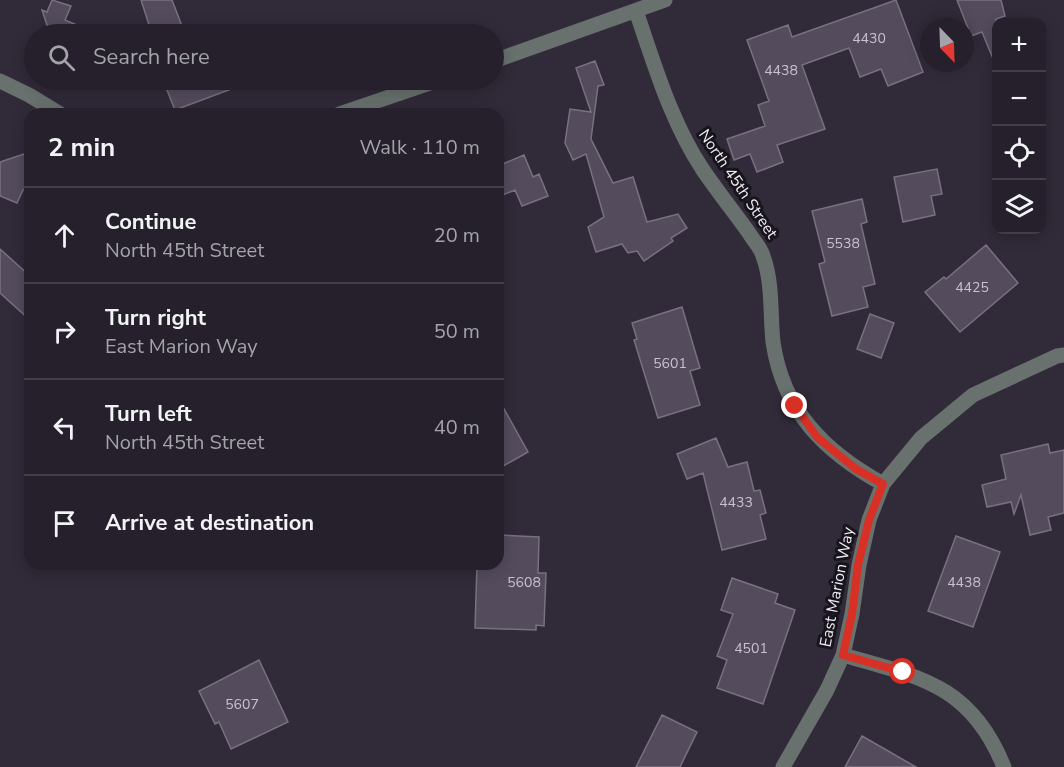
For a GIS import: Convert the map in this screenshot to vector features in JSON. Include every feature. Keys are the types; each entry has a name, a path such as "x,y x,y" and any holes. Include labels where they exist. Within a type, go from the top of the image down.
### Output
{"street":[{"path":"504,57 665,0"},
{"name":"North 45th Street","path":"636,11 674,117 703,170 763,255 768,275 773,343 780,372 795,406 817,437 856,469 883,484"},
{"path":"0,81 29,94 51,108"},
{"path":"357,108 410,90"},
{"name":"East Marion Way","path":"783,767 827,690 843,655 852,614 858,565 869,520 883,484 921,438 973,395 1064,355"},
{"path":"843,655 903,672 943,689 967,708 981,724 996,748 1004,767"}],"building":[{"path":"52,0 71,6 65,20 74,24 47,24 42,10 47,12"},
{"path":"141,0 172,0 181,24 149,24"},
{"path":"896,0 920,64 920,72 923,72 888,86 881,69 860,77 849,48 802,65 825,129 777,145 783,162 757,172 750,154 734,160 727,139 765,126 758,105 769,101 747,40 788,25 792,37"},
{"path":"957,0 1001,0 1005,16 992,18 992,56 982,32 974,35 974,18 964,18"},
{"path":"595,61 604,85 598,86 591,139 613,183 633,177 647,222 678,214 687,228 671,238 673,241 644,261 637,251 628,253 622,244 596,252 588,227 604,217 586,154 573,160 565,143 570,109 591,112 576,68"},
{"path":"167,90 229,90 180,108 174,108"},
{"path":"24,154 24,190 17,203 0,196 0,162"},
{"path":"524,155 533,177 539,174 548,196 522,206 515,190 504,195 504,163"},
{"path":"937,169 942,194 931,196 935,215 903,222 894,177"},
{"path":"862,199 867,222 861,224 875,284 863,287 868,307 832,316 819,264 825,262 812,211"},
{"path":"986,245 1018,283 960,332 925,292 944,277 946,279"},
{"path":"0,249 24,271 24,315 0,293"},
{"path":"682,307 700,368 690,371 700,405 658,418 634,340 637,339 632,323"},
{"path":"870,314 894,323 881,358 857,349"},
{"path":"504,409 528,452 504,466"},
{"path":"716,438 728,467 747,462 754,491 760,490 766,513 760,515 766,539 722,550 703,473 687,479 677,454"},
{"path":"1048,444 1050,453 1064,450 1064,513 1048,517 1051,530 1030,535 1021,495 1014,514 1011,502 987,507 982,485 1006,479 1001,455"},
{"path":"504,535 539,537 538,573 546,573 544,626 536,625 536,630 475,628 477,570 504,570"},
{"path":"956,536 1000,552 973,627 928,611"},
{"path":"732,578 778,594 775,603 795,610 763,704 717,688 727,660 717,656 733,614 721,610"},
{"path":"259,660 288,722 231,749 219,722 215,724 199,691"},
{"path":"662,715 697,732 680,767 636,767"},
{"path":"862,736 916,767 845,767"}],"route":[{"path":"795,406 817,437 856,469 883,484 869,520 858,565 852,614 843,655 903,672"}]}
